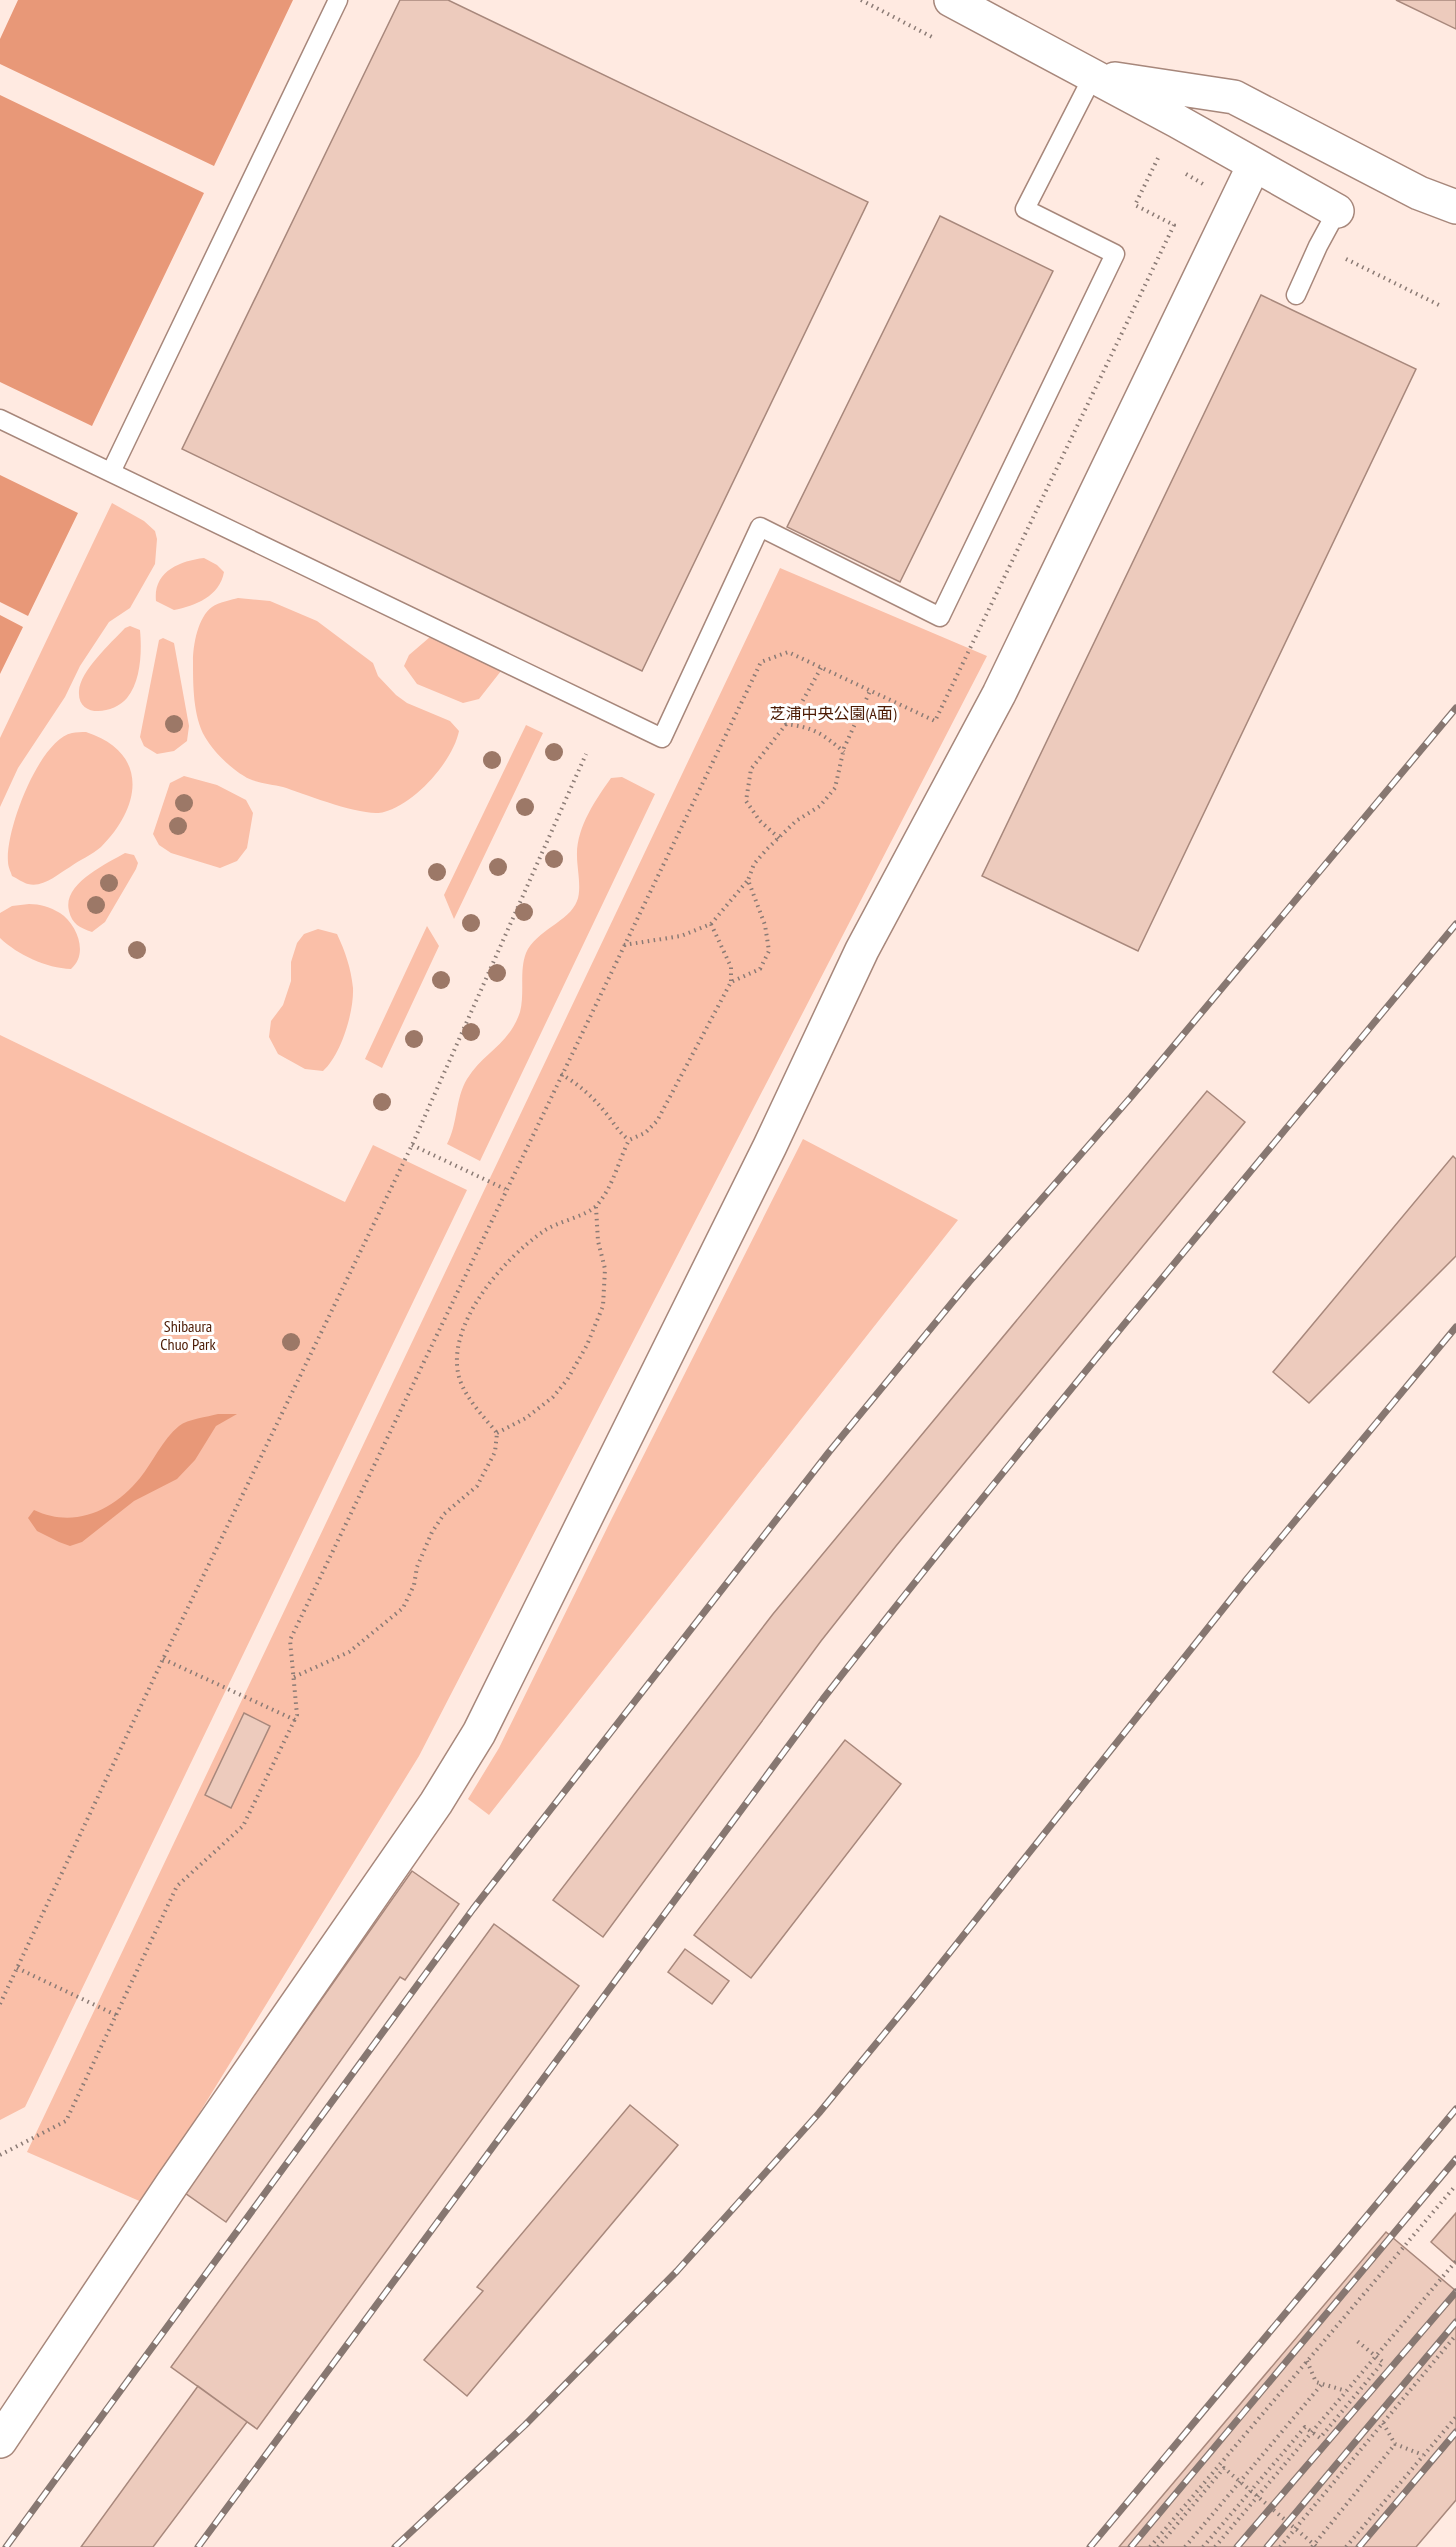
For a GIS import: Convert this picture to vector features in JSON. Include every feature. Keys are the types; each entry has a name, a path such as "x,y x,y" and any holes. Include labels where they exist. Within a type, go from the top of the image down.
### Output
{"street":[{"path":"951,0 1337,212"},
{"path":"1093,76 1234,97 1419,193 1456,207"},
{"path":"0,2441 172,2184 436,1803 479,1733 770,1146 862,950 999,694 1254,165"}],"lane":[{"path":"111,472 338,0"},
{"path":"0,419 662,738 760,527 940,617 1115,254 1025,209 1093,76"},
{"path":"1296,295 1318,246 1337,212"}],"path":[{"path":"0,2155 66,2121 177,1886 243,1826 297,1715 290,1640 505,1189 761,662 788,652 935,721 1174,225 1135,205 1158,158"},
{"path":"778,838 760,820 746,801 751,769 798,709 821,668"},
{"path":"624,945 681,936 711,924 748,880 754,864 796,821 820,806 834,788 844,752 870,691"},
{"path":"785,724 802,726 821,733 844,752"},
{"path":"0,2004 163,1659 412,1145 586,754"},
{"path":"731,982 760,969 769,951 765,925 748,880"},
{"path":"294,1677 349,1652 403,1608 414,1585 417,1567 432,1532 444,1514 477,1486 495,1452 497,1433 467,1394 459,1377 457,1353 470,1308 516,1255 545,1230 596,1207 611,1184 629,1140 645,1133 657,1121 731,982 731,967 711,924"},
{"path":"561,1074 581,1086 604,1110 620,1133 629,1140"},
{"path":"412,1145 505,1189"},
{"path":"497,1433 526,1418 553,1397 567,1380 591,1335 603,1306 605,1269 598,1241 596,1207"},
{"path":"163,1659 295,1720"},
{"path":"17,1968 116,2015"},
{"path":"1150,2547 1456,2185"},
{"path":"1215,2547 1456,2262"},
{"path":"1280,2547 1456,2336"},
{"path":"1203,2547 1305,2427 1320,2439 1383,2362 1357,2341"},
{"path":"1307,2361 1316,2382 1346,2391"},
{"path":"1185,2547 1322,2384"},
{"path":"1346,2547 1456,2417"},
{"path":"1383,2423 1395,2444 1424,2455"},
{"path":"1158,2547 1224,2468 1314,2546 1395,2444"}],"green space":[{"path":"112,503 144,521 155,531 157,539 155,564 130,608 109,622 80,666 65,697 18,768 0,807 0,738"},
{"path":"204,558 224,572 222,580 212,594 198,603 174,610 156,601 156,591 163,575 177,565"},
{"name":"芝浦中央公園(A面)","path":"780,568 987,656 419,1756 144,2203 27,2152"},
{"path":"238,598 270,601 317,621 373,663 378,676 396,695 407,703 450,721 459,731 455,743 441,768 420,791 384,812 363,812 248,778 217,753 208,742 198,720 193,654 197,632 207,612 218,604"},
{"path":"130,626 140,630 141,638 138,675 132,691 114,708 90,710 80,700 81,683 90,666 125,628"},
{"path":"430,637 501,671 479,699 463,703 417,684 404,666 409,655"},
{"path":"163,638 174,643 189,726 187,741 174,751 157,754 144,746 140,737 159,640"},
{"path":"526,725 543,733 454,919 444,895"},
{"path":"86,732 107,741 121,753 129,767 132,782 131,799 125,815 97,850 45,882 34,885 26,883 12,876 8,862 12,830 26,788 36,769 60,739 72,733"},
{"path":"184,776 217,785 246,800 253,813 247,848 237,861 220,868 171,853 159,845 153,834 170,783"},
{"path":"622,777 655,794 480,1161 447,1144 463,1087 474,1070 503,1041 515,1023 520,1012 526,953 537,938 567,915 577,901 578,845 583,825 611,778"},
{"path":"125,853 134,855 138,863 105,922 92,932 80,927 74,922 69,911 72,892 87,876"},
{"path":"29,904 52,909 60,913 71,924 79,939 80,948 76,963 71,969 33,960 0,938 0,913 12,906"},
{"path":"427,926 439,946 382,1068 365,1059"},
{"path":"318,929 337,934 347,960 353,988 349,1021 341,1044 323,1071 305,1069 278,1054 269,1037 271,1021 283,1005 291,981 291,962 297,943 304,934"},
{"name":"Shibaura Chuo Park","path":"0,1035 345,1202 373,1145 467,1190 25,2107 0,2120"},
{"path":"803,1139 958,1220 489,1815 468,1799 499,1748"}],"shaded area":[{"path":"18,0 293,0 214,166 0,64 0,39"},
{"path":"0,95 204,193 92,426 0,382"},
{"path":"0,475 78,513 28,616 0,602"},
{"path":"0,615 23,627 0,674"},
{"path":"218,1414 237,1414 216,1426 195,1460 177,1479 134,1501 82,1542 70,1546 59,1542 37,1531 28,1518 34,1510 64,1518 78,1517 105,1508 118,1500 140,1478 179,1426 192,1420"}],"building":[{"path":"400,0 448,0 868,202 642,671 182,449"},
{"path":"1396,0 1456,0 1456,29"},
{"path":"940,216 1053,271 900,582 787,527"},
{"path":"1261,295 1416,369 1138,951 982,876"},
{"path":"1207,1091 1245,1122 896,1546 821,1641 603,1937 553,1900 773,1614"},
{"path":"1453,1156 1456,1159 1456,1256 1309,1403 1273,1372"},
{"path":"244,1713 270,1726 231,1808 205,1795"},
{"path":"845,1740 901,1784 751,1978 694,1935"},
{"path":"412,1871 459,1904 405,1980 400,1977 226,2222 185,2193"},
{"path":"494,1924 579,1986 257,2429 171,2367"},
{"path":"685,1949 729,1981 712,2004 668,1972"},
{"path":"630,2105 678,2145 467,2396 424,2360 483,2291 477,2287"},
{"path":"1456,2213 1456,2264 1431,2242"},
{"path":"1386,2232 1456,2291 1456,2500 1416,2547 1119,2547"},
{"path":"198,2386 247,2422 153,2547 81,2547"}],"railway":[{"path":"6,2547 473,1909 829,1452 969,1282 1131,1097 1456,708"},
{"path":"198,2547 823,1699 1057,1406 1456,924"},
{"path":"395,2547 525,2425 677,2271 819,2113 912,2000 1246,1580 1456,1327"},
{"path":"1090,2547 1456,2109"},
{"path":"1131,2547 1456,2159"},
{"path":"1237,2547 1456,2292"},
{"path":"1267,2547 1456,2322"},
{"path":"1359,2547 1456,2432"}]}
